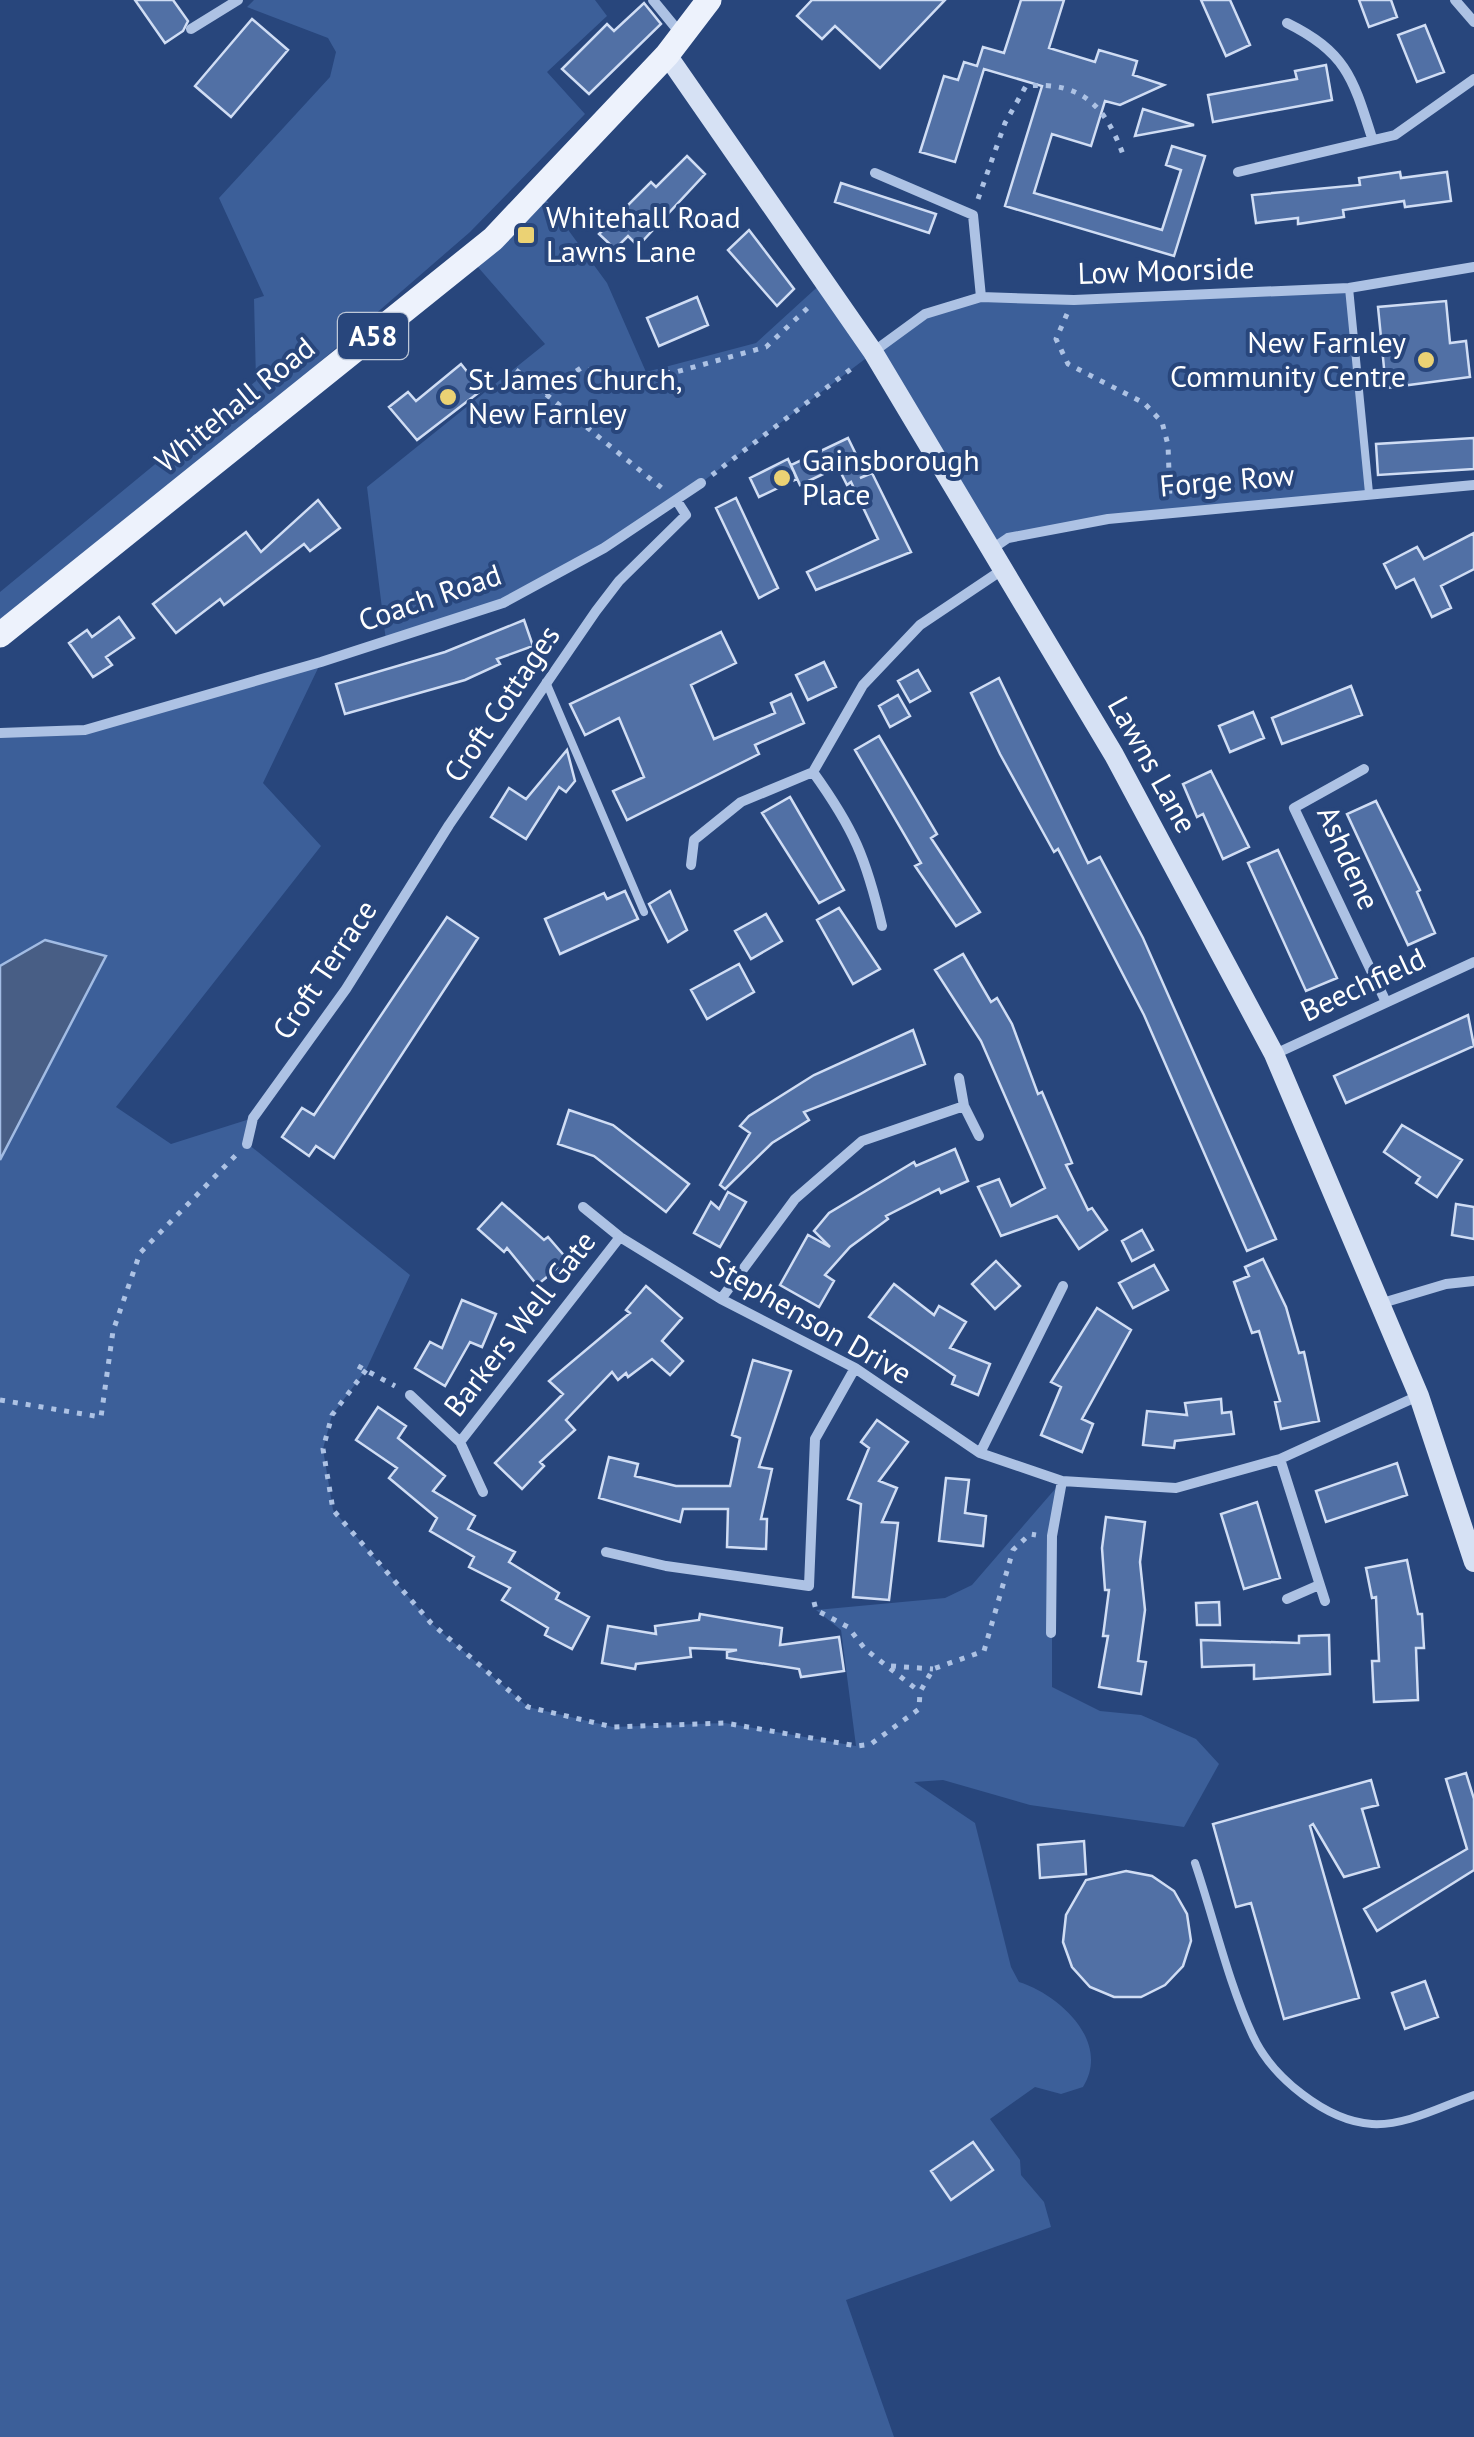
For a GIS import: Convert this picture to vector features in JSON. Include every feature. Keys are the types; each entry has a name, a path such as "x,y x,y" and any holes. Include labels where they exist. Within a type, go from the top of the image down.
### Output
{"main road":[{"name":"Whitehall Road","path":"0,635 493,240 674,44 709,0"}],"street":[{"path":"191,29 238,0"},
{"path":"653,0 674,44"},
{"path":"1455,0 1474,22"},
{"path":"1288,23 1316,37 1344,61 1372,138"},
{"name":"Lawns Lane","path":"674,44 873,352 1114,755 1274,1054 1419,1396 1474,1562"},
{"path":"1238,172 1395,135 1474,79"},
{"path":"876,173 973,215 981,297"},
{"name":"Low Moorside","path":"873,352 926,314 981,297 1074,300 1349,288 1474,267"},
{"name":"Coach Road","path":"0,733 85,730 322,662 503,603 604,548 701,483"},
{"name":"Forge Row","path":"990,550 1008,538 1038,530 1170,512 1474,485"},
{"name":"Croft Cottages","path":"449,825 596,611 619,581 686,515 676,501"},
{"path":"691,865 694,840 741,802 813,772 863,685 920,625 1002,570"},
{"name":"Ashdene","path":"1364,769 1294,808 1385,1000"},
{"path":"813,772 849,823 867,861 882,926"},
{"name":"Croft Terrace","path":"247,1144 253,1118 346,989 449,825"},
{"name":"Beechfield","path":"1274,1054 1474,962"},
{"path":"959,1078 964,1106 979,1136"},
{"path":"721,1300 795,1199 862,1141 964,1106"},
{"name":"Stephenson Drive","path":"583,1207 620,1236 721,1300 855,1368 980,1454 1062,1481 1176,1488 1280,1459 1419,1396"},
{"name":"Barkers Well Gate","path":"460,1442 620,1236"},
{"path":"1378,1304 1446,1284 1474,1281"},
{"path":"980,1454 1064,1286"},
{"path":"606,1552 666,1566 809,1586 815,1439 855,1368"},
{"name":"Barkers Well Gate","path":"410,1394 460,1442 483,1492"},
{"path":"1280,1459 1326,1601"},
{"path":"1051,1633 1052,1536 1062,1481"},
{"path":"1287,1599 1319,1585"}],"lane":[{"path":"1349,288 1369,493"},
{"path":"546,682 644,912"},
{"path":"1195,1862 1254,2038 1280,2074 1341,2117 1372,2124 1405,2120 1474,2096"}],"path":[{"path":"973,215 1005,123 1026,86 1054,84 1094,102 1114,128 1126,160"},
{"path":"544,394 581,368 622,377 676,372 766,347 830,287"},
{"path":"1074,300 1056,338 1068,364 1144,403 1162,422 1168,446 1170,512"},
{"path":"701,483 873,352"},
{"path":"516,370 676,501"},
{"path":"0,1400 101,1418 114,1331 140,1254 247,1144"},
{"path":"358,1366 410,1394"},
{"path":"366,1370 332,1416 323,1449 333,1510 431,1623 528,1707 613,1728 726,1723 857,1746 871,1744 919,1709 920,1692 933,1669"},
{"path":"890,1666 933,1669 984,1651 1013,1550 1030,1534 1052,1536"},
{"path":"809,1586 816,1610 848,1627 865,1649 920,1692"}],"shaded area":[{"path":"254,0 595,0 607,16 547,72 585,114 470,232 313,368 0,620 0,592 256,381 254,299 264,296 219,198 330,77 336,52 328,38 247,7"},
{"path":"539,190 607,283 646,372 756,343 825,280 873,352 925,314 981,297 1074,300 1349,288 1369,493 1038,531 990,551 873,353 677,501 503,603 386,641 367,487 545,344 470,258"},
{"path":"321,662 263,783 321,846 116,1107 171,1144 253,1118 248,1144 410,1275 366,1370 332,1415 323,1449 333,1510 431,1623 528,1707 613,1727 725,1723 856,1746 841,1630 816,1610 945,1598 972,1585 1062,1481 1052,1536 1052,1687 1100,1711 1141,1715 1196,1739 1219,1764 1184,1827 1030,1805 943,1780 914,1782 975,1823 1011,1967 1019,1982 1065,2009 1086,2037 1091,2053 1083,2087 1061,2094 1035,2087 990,2119 1020,2160 1021,2175 1044,2202 1051,2227 846,2300 894,2437 0,2437 0,1160 105,956 45,940 0,966 0,733 85,730"},
{"path":"45,940 106,956 0,1160 0,966"}],"building":[{"path":"135,0 173,0 188,21 183,31 165,43"},
{"path":"812,0 945,0 880,68 835,26 822,39 797,16"},
{"path":"1021,0 1064,0 1049,48 1095,62 1099,50 1137,61 1133,75 1164,85 1120,105 1105,101 1091,146 1052,134 1034,193 1162,230 1181,170 1166,165 1172,146 1205,156 1174,256 1005,206 1042,86 984,69 955,162 920,152 944,76 958,80 964,62 977,66 983,47 1004,53"},
{"path":"1201,0 1230,0 1250,45 1226,56"},
{"path":"1359,0 1391,0 1397,17 1369,27"},
{"path":"644,3 661,24 589,94 562,69 607,24 614,31"},
{"path":"252,19 288,50 231,117 195,86"},
{"path":"1425,25 1444,72 1417,82 1398,35"},
{"path":"1326,65 1332,100 1213,122 1208,95 1297,79 1295,71"},
{"path":"1143,109 1194,125 1135,136"},
{"path":"687,156 705,174 638,246 628,236 615,249 599,234 651,182 656,187"},
{"path":"1400,172 1401,178 1447,172 1451,201 1405,207 1404,201 1343,210 1344,217 1298,224 1298,218 1256,223 1252,195 1360,185 1359,178"},
{"path":"841,183 936,214 929,233 835,202"},
{"path":"749,230 794,289 777,306 728,250"},
{"path":"697,297 708,325 659,346 647,318"},
{"name":"New Farnley Community Centre","path":"1446,301 1450,343 1466,341 1470,377 1386,388 1378,307"},
{"name":"St James Church, New Farnley","path":"461,364 482,390 417,440 389,407 408,392 416,401"},
{"path":"848,438 866,475 860,478 872,473 911,552 816,590 807,572 878,539 851,482 847,485 838,467 800,485 791,465"},
{"path":"1474,438 1474,469 1378,475 1376,444"},
{"path":"788,459 797,479 759,497 750,478"},
{"name":"Gainsborough Place","path":"736,498 778,588 759,598 716,508"},
{"path":"318,500 340,528 310,551 304,544 224,605 220,599 176,633 153,604 246,532 261,552"},
{"path":"1474,533 1474,569 1441,586 1451,608 1432,617 1414,579 1396,588 1384,564 1417,547 1424,559"},
{"path":"119,617 134,638 106,657 112,665 93,677 69,643 87,630 92,637"},
{"path":"524,620 533,646 497,659 500,664 465,680 345,714 336,684 445,652"},
{"path":"721,632 736,663 691,685 714,739 775,713 771,703 791,694 804,723 755,745 759,754 627,820 613,791 644,777 619,718 585,735 570,704"},
{"path":"824,662 836,687 808,700 796,675"},
{"path":"918,670 930,691 910,702 898,681"},
{"path":"999,678 1088,863 1100,857 1143,938 1276,1239 1247,1251 1144,1015 1058,849 1054,852 1000,754 971,693"},
{"path":"1351,686 1362,715 1282,744 1272,718"},
{"path":"898,695 910,716 890,727 879,706"},
{"path":"1253,712 1264,738 1230,752 1219,726"},
{"path":"879,736 937,834 931,838 980,912 956,926 915,866 921,863 855,750"},
{"path":"567,750 575,781 566,792 559,787 526,839 491,817 509,788 526,799"},
{"path":"1211,771 1249,847 1223,859 1203,814 1197,817 1183,784"},
{"path":"790,797 844,890 819,903 762,813"},
{"path":"1376,801 1420,890 1417,892 1435,933 1408,945 1347,814"},
{"path":"1278,850 1337,978 1306,991 1248,863"},
{"path":"625,891 638,919 560,954 545,919 604,893 607,899"},
{"path":"670,891 687,930 668,942 649,904"},
{"path":"839,908 880,969 853,984 817,920"},
{"path":"766,914 782,941 751,959 735,931"},
{"path":"447,917 478,938 334,1158 316,1146 309,1156 282,1137 302,1108 314,1115"},
{"path":"963,954 991,1002 997,998 1012,1024 1038,1094 1042,1092 1072,1163 1066,1165 1088,1210 1092,1208 1107,1230 1079,1249 1057,1216 1001,1236 978,1187 999,1179 1011,1206 1045,1188 981,1041 935,970"},
{"path":"739,964 754,992 707,1019 691,990"},
{"path":"1468,1015 1474,1046 1346,1103 1334,1076"},
{"path":"913,1030 925,1064 804,1112 809,1120 772,1143 725,1189 720,1185 750,1133 740,1126 749,1116 814,1075"},
{"path":"569,1110 613,1125 689,1184 666,1212 594,1156 558,1144"},
{"path":"1402,1125 1462,1160 1437,1197 1416,1183 1420,1177 1384,1152"},
{"path":"955,1149 968,1181 941,1193 939,1189 886,1216 888,1219 850,1247 825,1275 834,1281 819,1307 780,1285 808,1235 830,1247 814,1231 829,1213 914,1162 916,1166"},
{"path":"728,1192 746,1202 720,1247 694,1233 711,1202 719,1209"},
{"path":"502,1203 544,1240 548,1237 568,1260 537,1285 507,1248 504,1252 478,1229"},
{"path":"1456,1204 1474,1207 1474,1239 1452,1235"},
{"path":"1142,1230 1153,1250 1132,1261 1122,1241"},
{"path":"1263,1259 1286,1307 1299,1353 1304,1352 1319,1421 1281,1429 1275,1402 1280,1401 1259,1331 1252,1333 1234,1282 1249,1276 1245,1267"},
{"path":"996,1261 1020,1286 995,1309 972,1284"},
{"path":"1154,1265 1168,1290 1133,1308 1119,1283"},
{"path":"894,1284 934,1315 939,1306 966,1322 950,1348 990,1364 978,1395 952,1384 955,1376 869,1317"},
{"path":"646,1286 682,1318 662,1341 683,1361 670,1375 652,1359 628,1377 626,1373 618,1380 612,1372 566,1420 575,1430 540,1462 544,1466 522,1489 495,1463 563,1394 549,1381 630,1313 626,1310"},
{"path":"462,1300 496,1314 482,1347 470,1342 445,1386 415,1368 430,1342 442,1348"},
{"path":"1097,1308 1131,1330 1082,1419 1093,1424 1082,1452 1041,1435 1061,1387 1051,1382"},
{"path":"753,1360 791,1371 759,1467 772,1469 761,1519 767,1519 766,1549 727,1547 728,1509 683,1509 680,1522 599,1498 609,1457 638,1464 635,1476 676,1486 730,1486 740,1438 732,1435"},
{"path":"1221,1399 1222,1413 1231,1412 1234,1434 1175,1441 1174,1448 1143,1445 1147,1411 1187,1415 1185,1403"},
{"path":"378,1407 406,1426 398,1438 445,1476 433,1491 475,1516 468,1529 515,1552 509,1562 559,1593 556,1599 589,1617 572,1649 545,1635 548,1628 502,1600 510,1588 469,1567 474,1557 430,1531 437,1518 389,1478 397,1468 356,1440"},
{"path":"877,1420 908,1442 879,1481 897,1488 882,1522 898,1523 889,1600 853,1597 861,1504 848,1499 869,1448 861,1442"},
{"path":"1397,1463 1407,1495 1326,1522 1316,1491"},
{"path":"946,1478 969,1480 965,1513 986,1516 983,1546 939,1541"},
{"path":"1257,1502 1280,1578 1244,1589 1221,1514"},
{"path":"1106,1517 1145,1522 1140,1562 1145,1610 1138,1661 1146,1662 1141,1694 1099,1687 1108,1636 1103,1636 1109,1590 1105,1590 1102,1548"},
{"path":"1407,1560 1418,1614 1422,1614 1424,1648 1416,1648 1418,1700 1374,1702 1372,1661 1379,1661 1376,1597 1372,1598 1366,1568"},
{"path":"1219,1602 1220,1625 1197,1625 1196,1603"},
{"path":"700,1614 782,1628 780,1645 839,1637 844,1671 801,1677 799,1669 727,1658 727,1652 737,1650 690,1648 691,1657 636,1664 635,1669 602,1663 608,1626 656,1634 655,1626 699,1620"},
{"path":"1329,1635 1330,1674 1254,1679 1254,1665 1202,1667 1201,1640 1299,1643 1299,1636"},
{"path":"1466,1773 1474,1799 1474,1870 1377,1931 1364,1909 1467,1849 1446,1779"},
{"path":"1371,1780 1378,1805 1362,1809 1379,1867 1344,1877 1313,1824 1310,1826 1359,1998 1284,2019 1251,1903 1236,1907 1213,1824"},
{"path":"1084,1841 1086,1874 1040,1878 1038,1845"},
{"path":"1126,1871 1152,1876 1174,1891 1187,1914 1191,1941 1183,1966 1165,1985 1141,1997 1114,1997 1090,1987 1072,1967 1063,1942 1066,1915 1086,1880"},
{"path":"1425,1981 1438,2017 1405,2029 1392,1993"},
{"path":"973,2142 993,2170 951,2200 931,2171"}],"place":[{"name":"Whitehall Road Lawns Lane","path":"526,235"},
{"name":"New Farnley Community Centre","path":"1426,360"},
{"name":"St James Church, New Farnley","path":"448,397"},
{"name":"Gainsborough Place","path":"782,478"}]}
